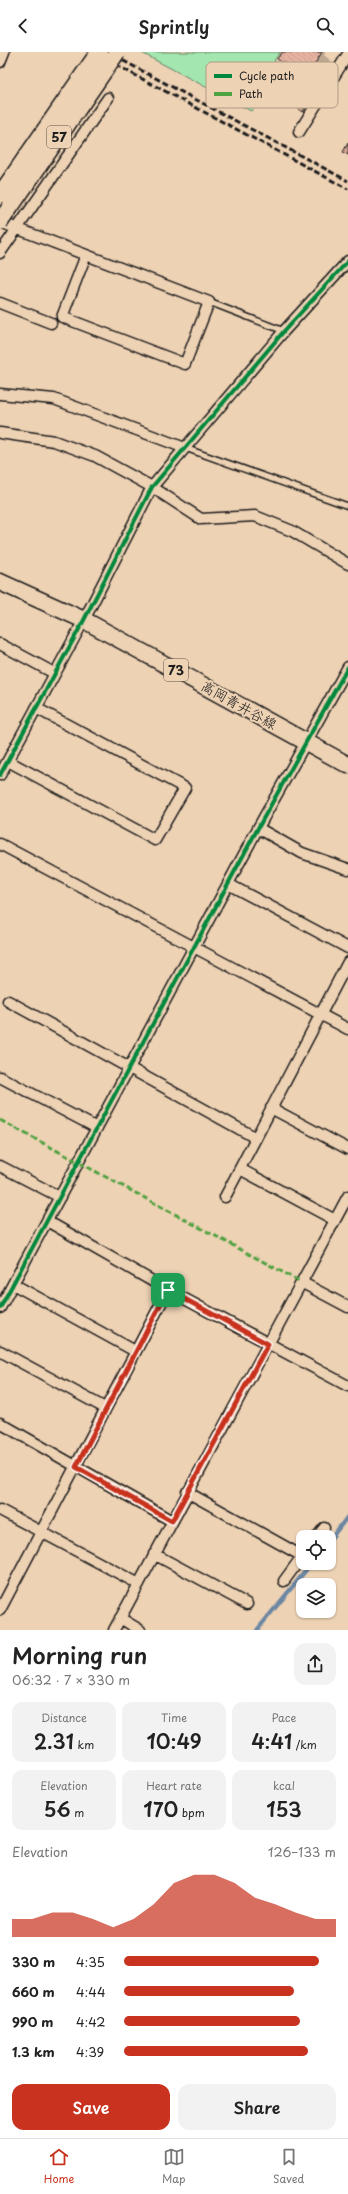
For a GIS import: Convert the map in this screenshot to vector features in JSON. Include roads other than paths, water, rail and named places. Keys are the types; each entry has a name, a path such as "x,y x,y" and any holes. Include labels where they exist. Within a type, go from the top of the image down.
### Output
{"main road":[{"name":"57","path":"0,195 99,52"},
{"name":"57","path":"0,222 118,52"},
{"name":"高岡青井谷線","path":"0,582 84,620 348,765"}],"street":[{"path":"0,62 4,52"},
{"path":"338,70 348,54"},
{"path":"0,253 108,98"},
{"path":"299,132 314,108"},
{"path":"0,222 209,302 185,364 62,317 86,255"},
{"path":"0,775 84,620 152,487 284,331 348,261"},
{"path":"0,303 51,323"},
{"path":"0,394 54,400 186,448"},
{"path":"0,433 54,441 95,456 152,487 201,519 255,516 292,531 348,564"},
{"path":"0,644 54,673"},
{"path":"0,1308 305,741 348,667"},
{"path":"8,761 155,840 185,788 36,708"},
{"path":"258,828 302,853 348,869"},
{"path":"0,844 348,1028"},
{"path":"228,884 348,948"},
{"path":"224,1197 348,962"},
{"path":"8,1001 130,1067 256,1138"},
{"path":"0,1077 97,1128"},
{"path":"271,1108 348,1149"},
{"path":"0,1166 60,1197"},
{"path":"240,1169 336,1220"},
{"path":"114,1630 187,1492 348,1196"},
{"path":"47,1221 168,1290 348,1386"},
{"path":"301,1282 348,1307"},
{"path":"13,1284 135,1351"},
{"path":"0,1610 168,1290"},
{"path":"0,1351 105,1408"},
{"path":"0,1423 172,1521"},
{"path":"187,1492 296,1553"},
{"path":"0,1510 139,1584"},
{"path":"154,1554 247,1604"},
{"path":"284,1581 296,1564"},
{"path":"120,1618 140,1630"}],"lane":[{"path":"209,302 284,331"},
{"path":"186,448 348,506"}],"waterway":[{"path":"336,1532 348,1516"},
{"path":"257,1630 306,1570"}],"railway":[{"path":"92,52 348,189"},
{"path":"107,52 206,105"},
{"path":"212,108 348,181"}]}
